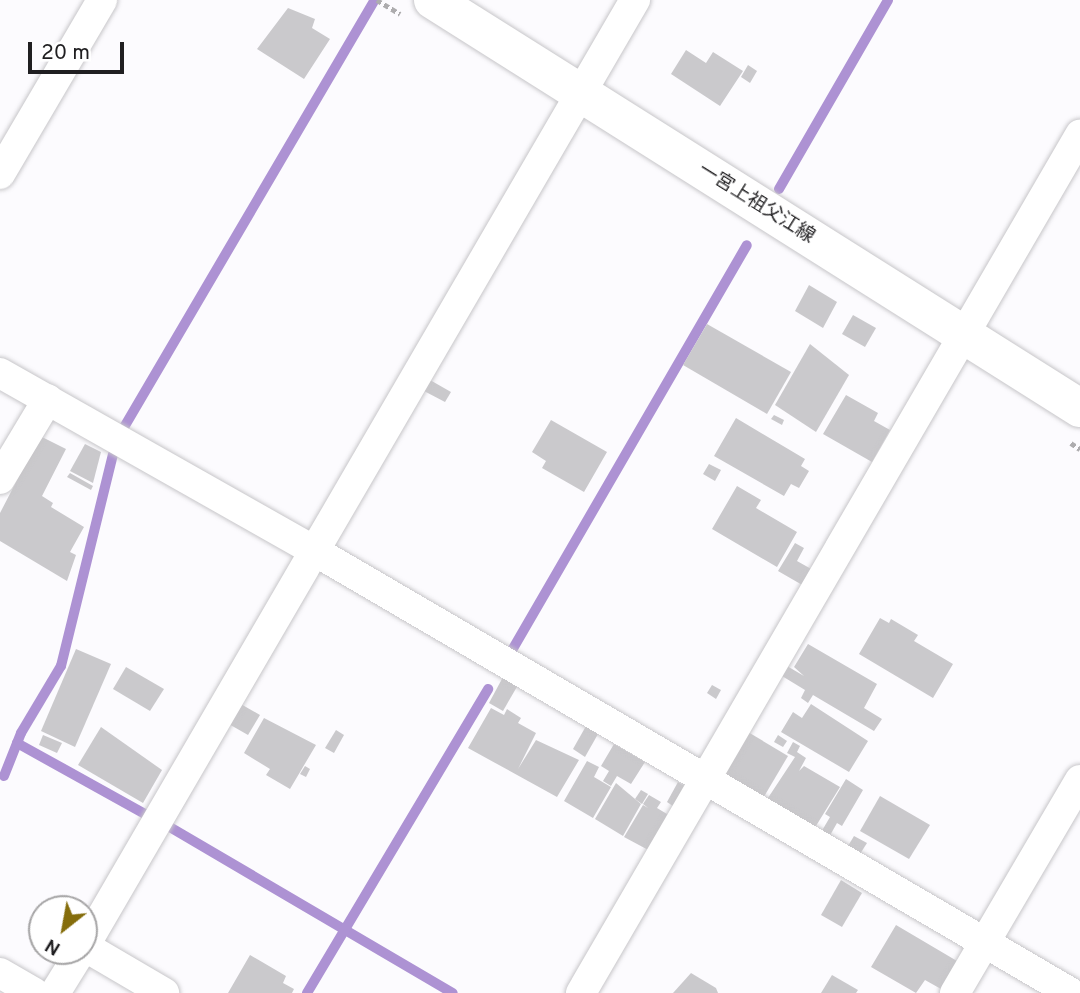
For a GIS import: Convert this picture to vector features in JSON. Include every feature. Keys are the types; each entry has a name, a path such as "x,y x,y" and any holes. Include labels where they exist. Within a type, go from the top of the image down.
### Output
{"main road":[{"name":"一宮上祖父江線","path":"433,0 1080,408"}],"street":[{"path":"0,174 102,0"},
{"path":"98,922 635,0"},
{"path":"581,993 1080,135"},
{"path":"0,373 313,550 1071,993"},
{"path":"0,479 48,399"},
{"path":"955,993 1080,780"},
{"path":"98,956 164,993"},
{"path":"55,993 72,965"},
{"path":"0,973 34,993"}],"building":[{"path":"288,8 315,19 312,28 330,39 304,79 257,49"},
{"path":"686,50 706,63 713,52 743,71 720,106 671,74"},
{"path":"748,65 757,71 750,83 741,77"},
{"path":"809,285 837,302 823,328 795,311"},
{"path":"853,315 876,328 865,347 842,334"},
{"path":"707,324 791,372 767,414 683,365"},
{"path":"810,344 849,375 816,432 775,405"},
{"path":"430,380 451,392 445,402 424,391"},
{"path":"846,395 878,413 874,421 890,430 872,462 823,434"},
{"path":"774,415 784,420 782,425 771,419"},
{"path":"736,418 805,459 801,466 809,471 799,488 791,484 784,496 714,456"},
{"path":"551,420 607,452 584,492 542,468 546,461 532,452"},
{"path":"40,436 66,449 42,496 53,503 51,507 84,527 70,552 76,555 67,581 0,541 0,513"},
{"path":"85,444 101,452 93,483 70,471"},
{"path":"709,464 721,470 715,481 703,474"},
{"path":"70,473 93,486 91,490 67,477"},
{"path":"737,486 761,500 756,508 797,532 777,567 712,529"},
{"path":"795,543 804,548 797,561 813,570 804,586 778,571"},
{"path":"880,618 889,623 891,619 918,635 914,641 953,664 933,698 859,654"},
{"path":"808,644 877,684 864,708 882,719 874,731 813,695 808,703 801,698 805,690 782,676 787,666 804,676 794,667"},
{"path":"76,649 111,664 75,747 41,731"},
{"path":"126,667 164,689 150,711 113,689"},
{"path":"503,677 518,685 503,711 489,703"},
{"path":"712,685 721,690 716,699 707,693"},
{"path":"239,703 260,715 248,735 227,723"},
{"path":"811,704 868,741 849,772 781,732 793,712 802,718"},
{"path":"491,708 504,715 507,709 521,718 518,723 536,733 518,769 536,740 579,760 557,797 468,748"},
{"path":"264,718 316,745 290,789 266,775 270,769 244,753"},
{"path":"586,726 598,734 585,757 573,749"},
{"path":"101,727 162,770 143,803 78,765"},
{"path":"336,730 344,735 334,753 325,748"},
{"path":"748,732 788,756 762,800 722,776"},
{"path":"43,735 62,743 57,753 39,745"},
{"path":"778,735 787,741 783,747 774,742"},
{"path":"793,742 800,746 797,752 806,758 799,771 804,766 840,787 811,834 764,804 795,757 787,753"},
{"path":"614,744 645,762 631,784 617,776 611,786 603,781 609,771 601,766"},
{"path":"587,761 599,767 594,777 611,787 593,818 564,801"},
{"path":"305,766 310,769 306,777 300,774"},
{"path":"846,779 863,790 842,826 837,823 828,839 820,834 830,817 825,814"},
{"path":"678,782 689,789 677,809 667,802"},
{"path":"616,783 641,804 623,836 595,819"},
{"path":"641,790 648,794 642,804 635,799"},
{"path":"649,795 661,802 657,808 672,817 652,852 624,837 643,805 648,808 643,804"},
{"path":"880,796 930,825 909,859 860,831"},
{"path":"854,836 867,843 860,854 848,846"},
{"path":"841,880 862,893 842,927 821,915"},
{"path":"896,925 957,961 941,989 925,980 916,993 871,967"},
{"path":"250,955 286,976 283,983 294,989 292,993 228,993"},
{"path":"691,973 716,988 718,993 673,993"},
{"path":"832,975 858,990 856,993 821,993"}],"waterway":[{"path":"779,189 888,0"},
{"path":"123,429 374,2"},
{"path":"511,652 747,245"},
{"path":"4,776 21,733 61,666 113,454"},
{"path":"307,993 488,689"},
{"path":"17,743 145,814"},
{"path":"168,826 453,993"}]}
